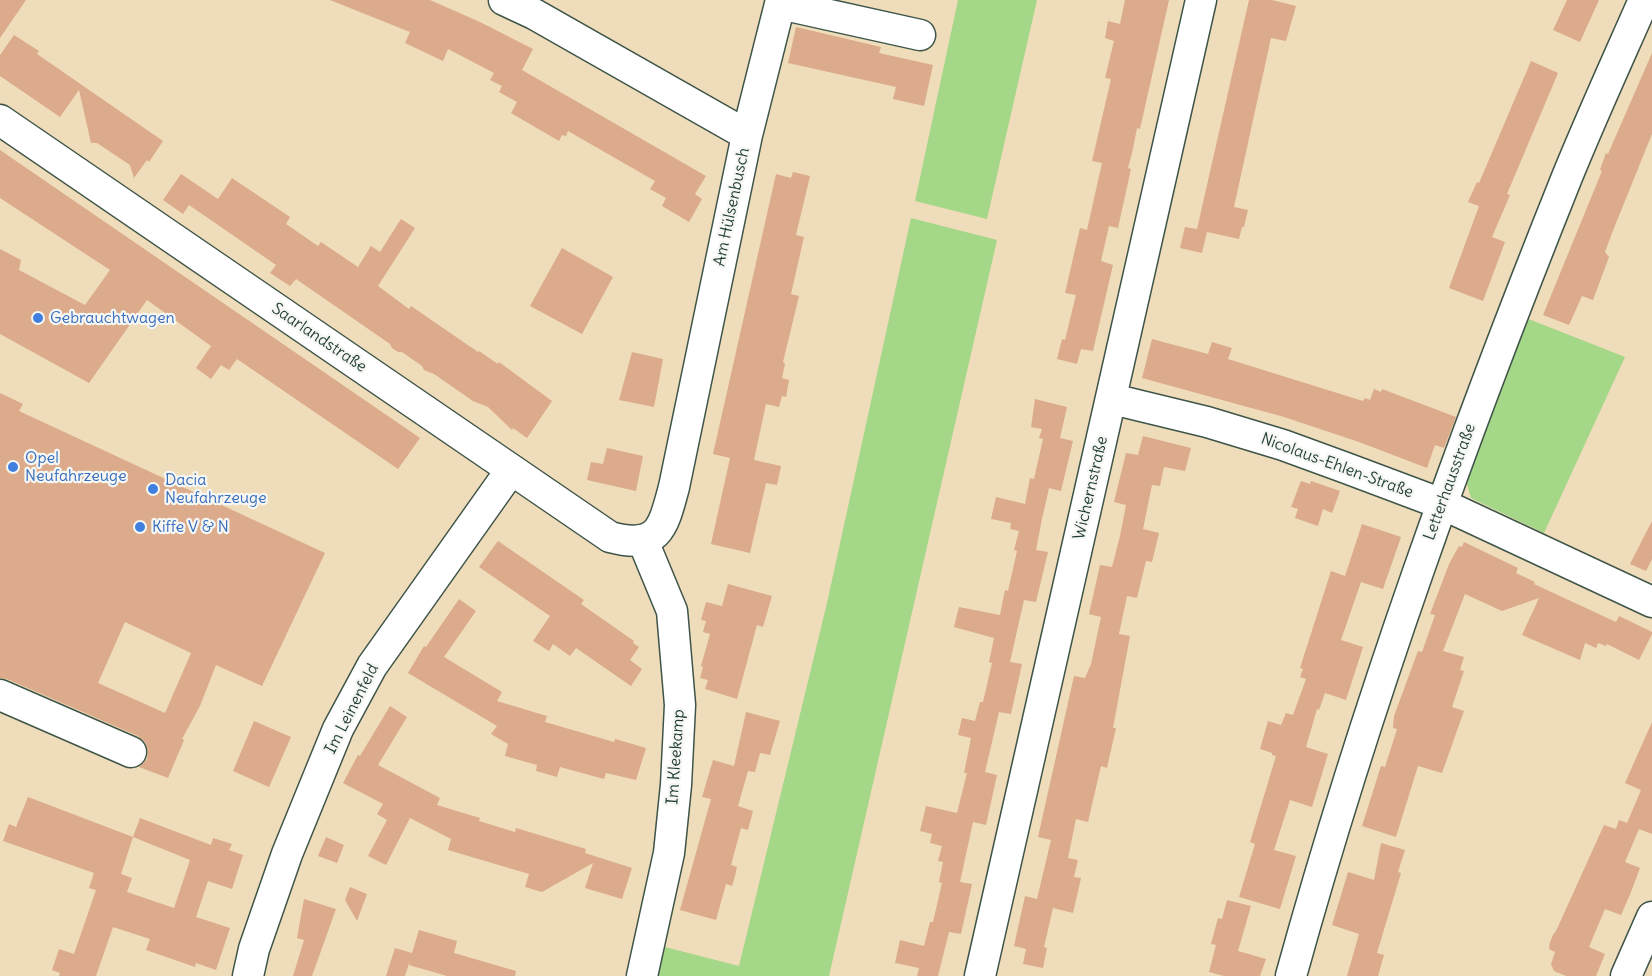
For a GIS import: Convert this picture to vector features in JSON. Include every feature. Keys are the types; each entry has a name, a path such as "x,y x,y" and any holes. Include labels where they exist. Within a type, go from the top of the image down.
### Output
{"street":[{"name":"Am Hülsenbusch","path":"504,0 534,14 747,135 674,487 664,522 656,533 643,541"},
{"name":"Wichernstraße","path":"980,976 1201,0"},
{"name":"Letterhausstraße","path":"1291,976 1339,811 1394,640 1442,504 1568,175 1644,0"},
{"path":"747,135 781,2 920,35"},
{"name":"Saarlandstraße","path":"0,120 610,537 627,542 643,541"},
{"name":"Nicolaus-Ehlen-Straße","path":"1112,399 1207,422 1282,445 1442,504 1652,602"},
{"name":"Im Leinenfeld","path":"248,976 254,950 287,854 338,729 372,666 511,470"},
{"name":"Im Kleekamp","path":"642,976 669,853 676,785 680,705 672,611 643,541"},
{"path":"0,695 131,752"},
{"path":"1626,976 1652,917"}],"green space":[{"path":"958,0 1037,0 987,219 915,201"},
{"path":"911,218 997,240 829,976 657,976 665,947 739,966 827,603"},
{"path":"1526,318 1625,357 1544,533 1471,498 1466,481"}],"building":[{"path":"0,0 26,0 0,38"},
{"path":"330,0 430,0 533,49 522,70 706,176 695,194 702,199 689,222 662,206 666,198 650,189 655,181 568,131 566,136 562,135 559,141 511,113 517,102 499,92 502,86 490,80 494,73 448,49 443,61 405,43 410,32"},
{"path":"1125,0 1169,0 1140,129 1137,128 1128,168 1131,169 1118,228 1109,226 1101,261 1113,265 1093,351 1081,349 1077,364 1057,359 1062,339 1065,340 1076,295 1065,293 1080,228 1087,230 1102,163 1092,161 1111,79 1105,78 1114,41 1105,38 1108,21 1120,24"},
{"path":"1249,0 1272,0 1296,6 1286,41 1271,38 1234,207 1248,210 1244,227 1242,227 1239,239 1207,232 1202,253 1180,248 1185,227 1197,229"},
{"path":"1567,0 1599,0 1580,42 1553,30"},
{"path":"796,27 881,47 879,53 933,65 924,106 893,99 896,87 788,63"},
{"path":"14,35 39,51 37,54 163,141 149,162 147,160 134,178 130,165 97,143 91,143 79,90 60,117 0,76 0,55"},
{"path":"1652,53 1652,134 1605,252 1609,257 1593,300 1582,296 1569,325 1543,315 1602,171 1600,170 1606,153 1608,154"},
{"path":"1531,61 1558,73 1507,194 1510,195 1492,237 1505,242 1483,301 1449,288 1479,206 1468,202 1477,182 1479,183"},
{"path":"0,150 420,438 398,469 237,359 229,370 221,365 211,379 196,368 211,346 147,300 89,383 0,334 0,249 21,260 19,270 85,305 110,270 0,198"},
{"path":"793,172 810,176 796,235 804,237 791,294 799,296 783,362 785,364 782,378 789,380 786,397 782,396 779,407 766,404 754,460 781,466 777,485 766,483 750,553 711,544 730,458 713,454 776,174 791,178"},
{"path":"181,174 218,199 232,178 290,217 286,224 318,246 321,242 358,267 371,246 380,252 401,219 415,228 378,286 409,309 411,306 478,352 498,364 499,362 552,401 527,438 513,428 512,430 488,407 473,401 434,374 424,370 422,366 392,348 390,344 296,279 290,286 270,273 276,265 189,205 183,214 163,200"},
{"path":"562,248 613,277 582,334 530,306"},
{"path":"1152,339 1208,354 1212,342 1232,348 1228,359 1363,401 1365,398 1370,400 1374,389 1381,392 1382,389 1456,417 1444,448 1435,445 1427,468 1284,417 1142,378"},
{"path":"632,352 663,359 654,407 619,400"},
{"path":"0,393 23,404 19,411 325,553 262,686 216,665 200,706 182,739 184,740 168,778 139,767 147,759 148,751 145,742 138,736 0,678","holes":["125,622 191,653 165,713 98,683"]},
{"path":"1035,399 1067,407 1060,438 1073,441 1061,491 1049,488 1036,550 1048,552 1036,602 1024,600 1010,662 1022,664 1011,714 999,712 985,772 997,775 986,825 973,822 960,882 972,884 961,934 949,932 938,976 917,976 919,968 895,963 900,940 924,946 930,922 933,922 942,883 939,882 943,862 938,861 942,846 930,843 932,834 920,831 926,806 957,813 967,773 964,773 971,738 958,735 962,718 975,721 980,702 983,702 992,663 989,662 994,638 954,627 959,607 1000,615 1005,590 1008,591 1019,531 1010,529 1011,523 991,519 996,497 1025,504 1030,478 1034,479 1043,439 1039,438 1042,429 1031,427"},
{"path":"1143,436 1191,448 1185,471 1164,467 1160,486 1152,485 1143,529 1159,533 1152,562 1146,561 1137,598 1127,596 1119,634 1130,636 1113,728 1116,728 1107,768 1101,766 1088,822 1076,819 1068,858 1078,860 1074,877 1081,878 1073,913 1053,908 1044,947 1047,948 1043,968 1023,964 1026,949 1014,946 1025,896 1037,899 1051,840 1038,837 1074,676 1085,678 1091,664 1101,617 1089,614 1100,565 1112,567 1126,505 1114,502 1126,453 1138,455"},
{"path":"607,448 643,456 636,491 587,480 591,462 603,464"},
{"path":"1301,481 1310,484 1311,481 1340,491 1332,513 1323,509 1318,526 1295,518 1298,509 1291,507"},
{"path":"1652,521 1652,559 1646,571 1630,564"},
{"path":"1362,524 1401,537 1383,589 1361,582 1341,640 1363,647 1346,700 1325,693 1319,710 1317,709 1306,747 1328,754 1312,807 1290,800 1274,850 1296,856 1280,909 1239,897 1255,844 1250,842 1276,756 1260,749 1268,721 1281,725 1286,713 1293,715 1306,679 1300,677 1303,669 1300,668 1331,571 1345,576"},
{"path":"498,541 584,600 581,604 634,641 633,643 639,647 630,660 642,669 631,686 576,648 570,656 553,644 549,651 533,641 550,616 479,567"},
{"path":"1464,542 1518,568 1516,573 1535,582 1534,584 1616,622 1619,616 1652,634 1639,660 1607,644 1606,646 1598,643 1596,648 1585,643 1580,660 1522,635 1539,598 1502,611 1465,594 1443,651 1464,657 1460,670 1464,671 1452,707 1464,711 1442,773 1418,766 1396,837 1362,826 1381,766 1385,767 1397,729 1393,728 1394,716 1418,651 1422,652 1435,615 1430,614 1449,564 1459,546 1462,547"},
{"path":"728,584 772,596 763,627 757,625 737,699 705,689 708,680 700,678 710,634 703,632 706,621 701,620 706,602 722,606"},
{"path":"459,599 476,611 444,657 502,692 497,701 547,716 545,722 614,742 615,739 646,748 636,780 606,773 604,779 560,767 557,777 536,771 537,765 505,756 508,744 491,734 497,726 408,673 424,646 426,647"},
{"path":"390,706 407,717 378,765 440,798 437,805 515,832 516,828 586,849 585,853 632,868 622,899 585,888 593,863 542,892 525,887 529,874 448,850 451,839 410,818 386,865 368,856 387,820 377,814 383,804 343,783"},
{"path":"746,712 780,721 770,755 760,753 755,772 748,771 738,806 753,811 748,830 741,828 731,865 737,867 735,876 732,886 726,884 716,920 680,910 711,799 702,797 713,760 734,766"},
{"path":"254,721 291,737 269,787 233,771"},
{"path":"1652,722 1652,834 1639,829 1625,862 1640,868 1631,892 1621,915 1605,909 1589,947 1605,954 1596,976 1566,976 1554,971 1551,964 1555,952 1549,949 1550,942 1604,825 1616,829 1619,820 1627,823 1641,790 1625,783"},
{"path":"28,797 133,837 140,818 211,845 213,838 232,844 229,850 243,855 232,889 208,881 196,917 230,928 216,970 196,963 195,967 146,950 150,939 113,927 96,976 59,976 60,973 52,970 59,949 74,954 96,890 89,888 94,873 3,841 9,824 16,827","holes":["133,837 190,860 174,908 127,892 132,878 121,874"]},
{"path":"326,837 344,845 337,863 318,856"},
{"path":"1381,843 1405,850 1398,872 1401,873 1377,953 1384,955 1378,976 1347,976 1359,934 1332,925 1348,872 1374,880"},
{"path":"350,887 367,894 357,921 345,900"},
{"path":"304,899 336,909 312,976 293,976 304,940 297,938"},
{"path":"1227,900 1251,906 1238,951 1266,959 1260,976 1224,976 1209,972 1216,945 1211,944 1218,918 1222,919"},
{"path":"419,930 457,941 454,953 516,971 515,976 447,976 409,965 410,960 405,976 386,976 395,948 412,953"}],"place":[{"name":"Gebrauchtwagen","path":"38,318"},
{"name":"Opel Neufahrzeuge","path":"13,467"},
{"name":"Dacia Neufahrzeuge","path":"153,489"},
{"name":"Kiffe V & N","path":"140,527"}]}
